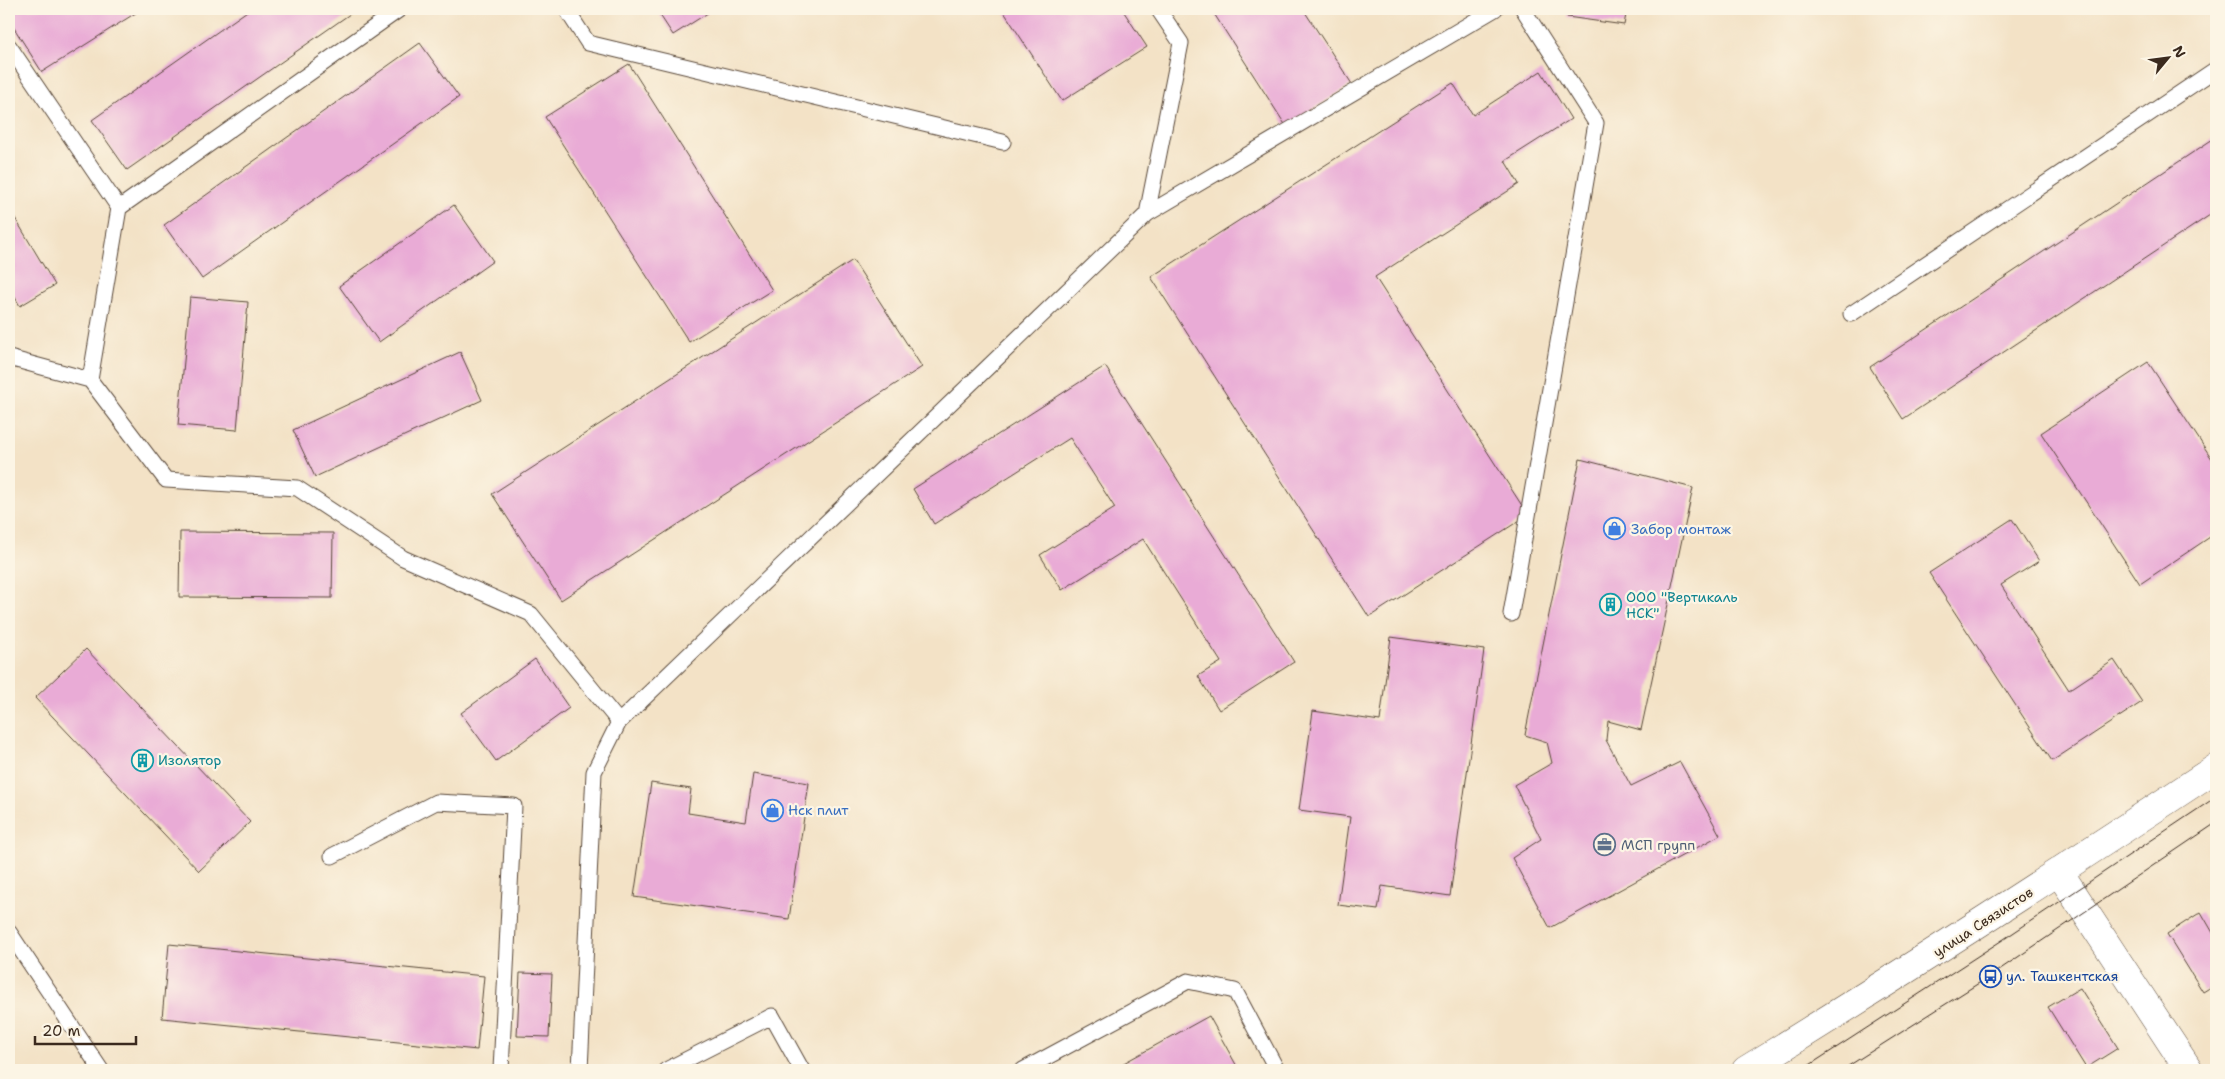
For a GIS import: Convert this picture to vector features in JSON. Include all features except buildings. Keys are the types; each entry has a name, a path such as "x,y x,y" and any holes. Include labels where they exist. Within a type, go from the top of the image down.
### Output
{"street":[{"name":"улица Связистов","path":"1746,1070 1880,988 2060,872 2216,768"},
{"path":"2060,872 2189,1070"}],"lane":[{"path":"119,208 400,9"},
{"path":"566,9 588,43 1003,142"},
{"path":"1147,214 1181,43 1158,9"},
{"path":"580,1070 594,772 619,722 1147,214 1495,9"},
{"path":"1511,614 1596,123 1523,9"},
{"path":"9,46 119,208 90,380"},
{"path":"1851,314 2216,69"},
{"path":"9,358 90,380 166,480 298,488 403,558 531,614 619,722"},
{"path":"332,856 436,802 514,806 501,1070"},
{"path":"9,932 101,1070"},
{"path":"1023,1070 1188,981 1235,991 1277,1070"},
{"path":"666,1070 772,1016 802,1070"}],"tram line":[{"path":"1802,1070 2004,939 2216,797"},
{"path":"1842,1070 1990,976 2216,823"}],"place":[{"name":"Забор монтаж","path":"1615,529"},
{"name":"ООО \"Вертикаль НСК\"","path":"1610,605"},
{"name":"Изолятор","path":"142,760"},
{"name":"Нск плит","path":"772,810"},
{"name":"МСП групп","path":"1605,845"},
{"name":"ул. Ташкентская","path":"1990,976"}]}
